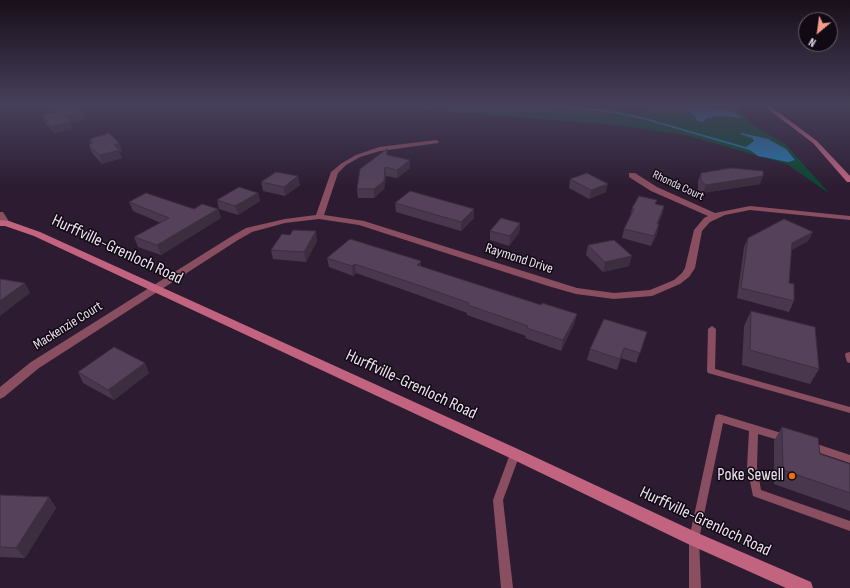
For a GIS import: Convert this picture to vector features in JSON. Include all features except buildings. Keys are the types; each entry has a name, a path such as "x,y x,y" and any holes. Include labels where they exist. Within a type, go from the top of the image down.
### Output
{"main road":[{"path":"804,133 815,142 850,180"},
{"name":"Hurffville-Grenloch Road","path":"2,220 37,234 515,454 694,539 805,588"}],"street":[{"path":"319,217 334,172 344,164 358,156 379,149 436,142"},
{"name":"Rhonda Court","path":"632,176 654,189 714,216"},
{"name":"Raymond Drive","path":"155,289 249,230 285,221 319,217 361,223 551,284 576,291 614,296 652,293 677,282 686,275 690,268 698,230 707,220 714,216 737,210 768,208 850,218"},
{"name":"Mackenzie Court","path":"0,394 35,365 155,289"}],"lane":[{"path":"712,329 711,372 850,410"},
{"path":"695,588 694,539 719,418 850,459"},
{"path":"754,428 752,467 757,493 850,526"},
{"path":"507,588 498,500 515,454"}],"green space":[{"path":"674,133 767,133 785,144 830,194 787,164 685,135"}],"water":[{"path":"744,133 768,139 786,149 795,160 788,162 758,156 746,147 754,141 752,138 740,134"}],"waterway":[{"path":"696,133 754,150"}],"place":[{"name":"Poke Sewell","path":"792,476"}]}
